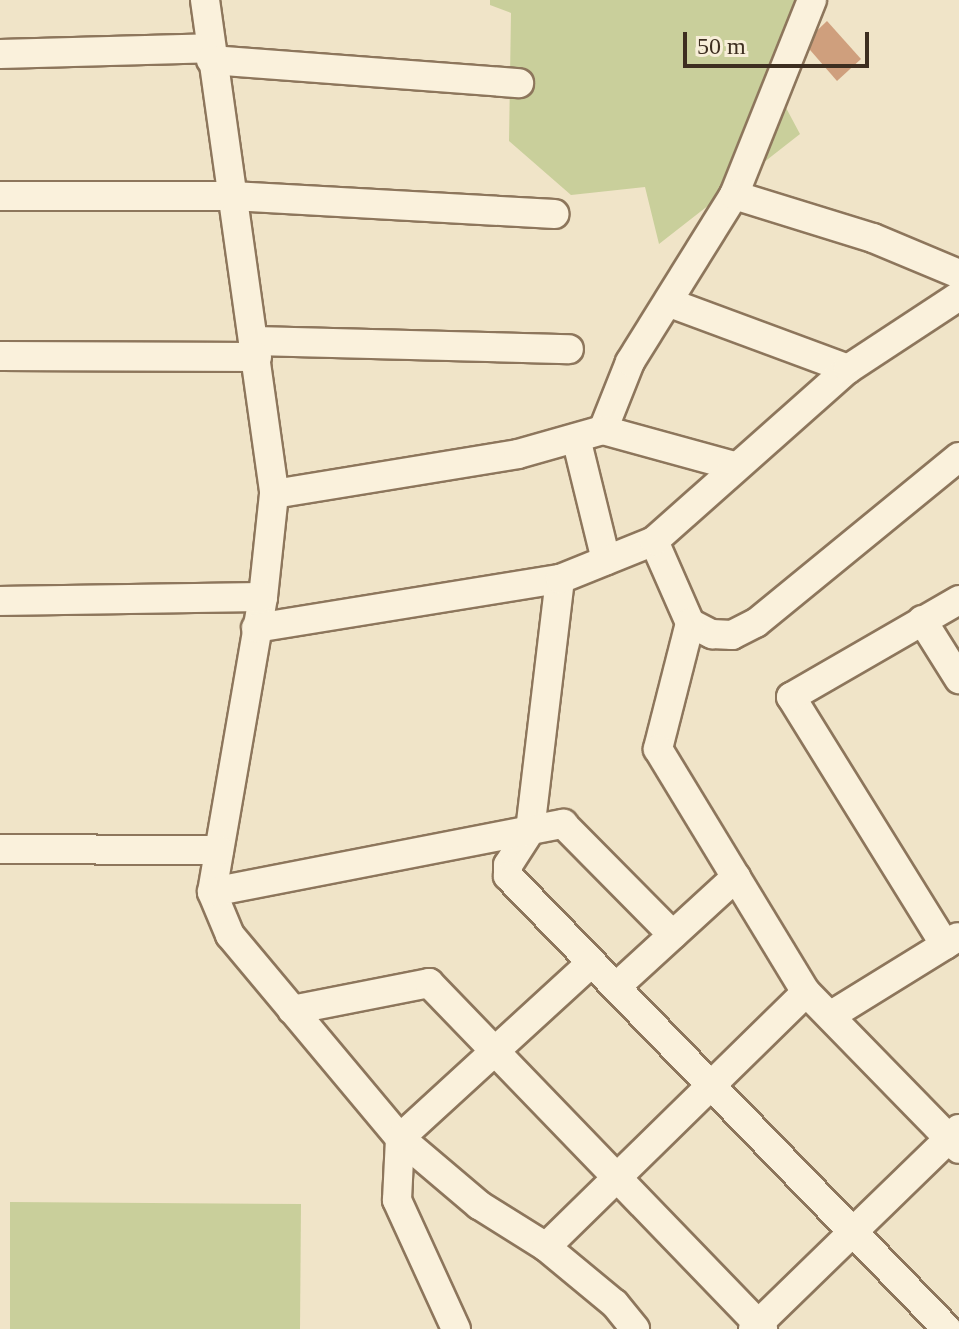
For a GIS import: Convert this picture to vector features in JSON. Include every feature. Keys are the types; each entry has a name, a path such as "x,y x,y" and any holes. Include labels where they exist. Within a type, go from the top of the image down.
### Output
{"street":[{"path":"205,0 210,54 256,349 274,494 263,597 212,892 230,935 400,1138 479,1205 546,1247 615,1304 635,1329"},
{"path":"606,560 590,434 630,362 670,303 734,195 812,0"},
{"path":"0,54 210,54 519,83"},
{"path":"256,628 560,579 654,541 734,466 848,369 958,293 873,238 734,195"},
{"path":"0,196 232,196 554,214"},
{"path":"670,303 848,369"},
{"path":"0,356 256,349 569,349"},
{"path":"274,494 518,454 590,434 734,466"},
{"path":"690,623 712,634 732,635 756,623 959,457"},
{"path":"292,1010 429,983 758,1327 854,1231 956,1139 806,992 658,749 690,623 654,541"},
{"path":"560,579 530,831 508,865 508,876 947,1329"},
{"path":"0,601 263,597"},
{"path":"830,1016 952,940 791,697 922,620 956,604"},
{"path":"922,620 959,679"},
{"path":"212,892 570,826 673,935"},
{"path":"0,849 219,850"},
{"path":"616,987 736,877"},
{"path":"456,1329 397,1200 400,1138 592,962"},
{"path":"546,1247 806,992"}],"green space":[{"path":"490,0 796,0 807,29 777,91 800,134 659,244 645,187 571,195 509,141 511,13 490,5"},
{"path":"10,1202 301,1204 300,1329 10,1329"}],"building":[{"path":"827,21 861,59 837,81 804,43"}]}
